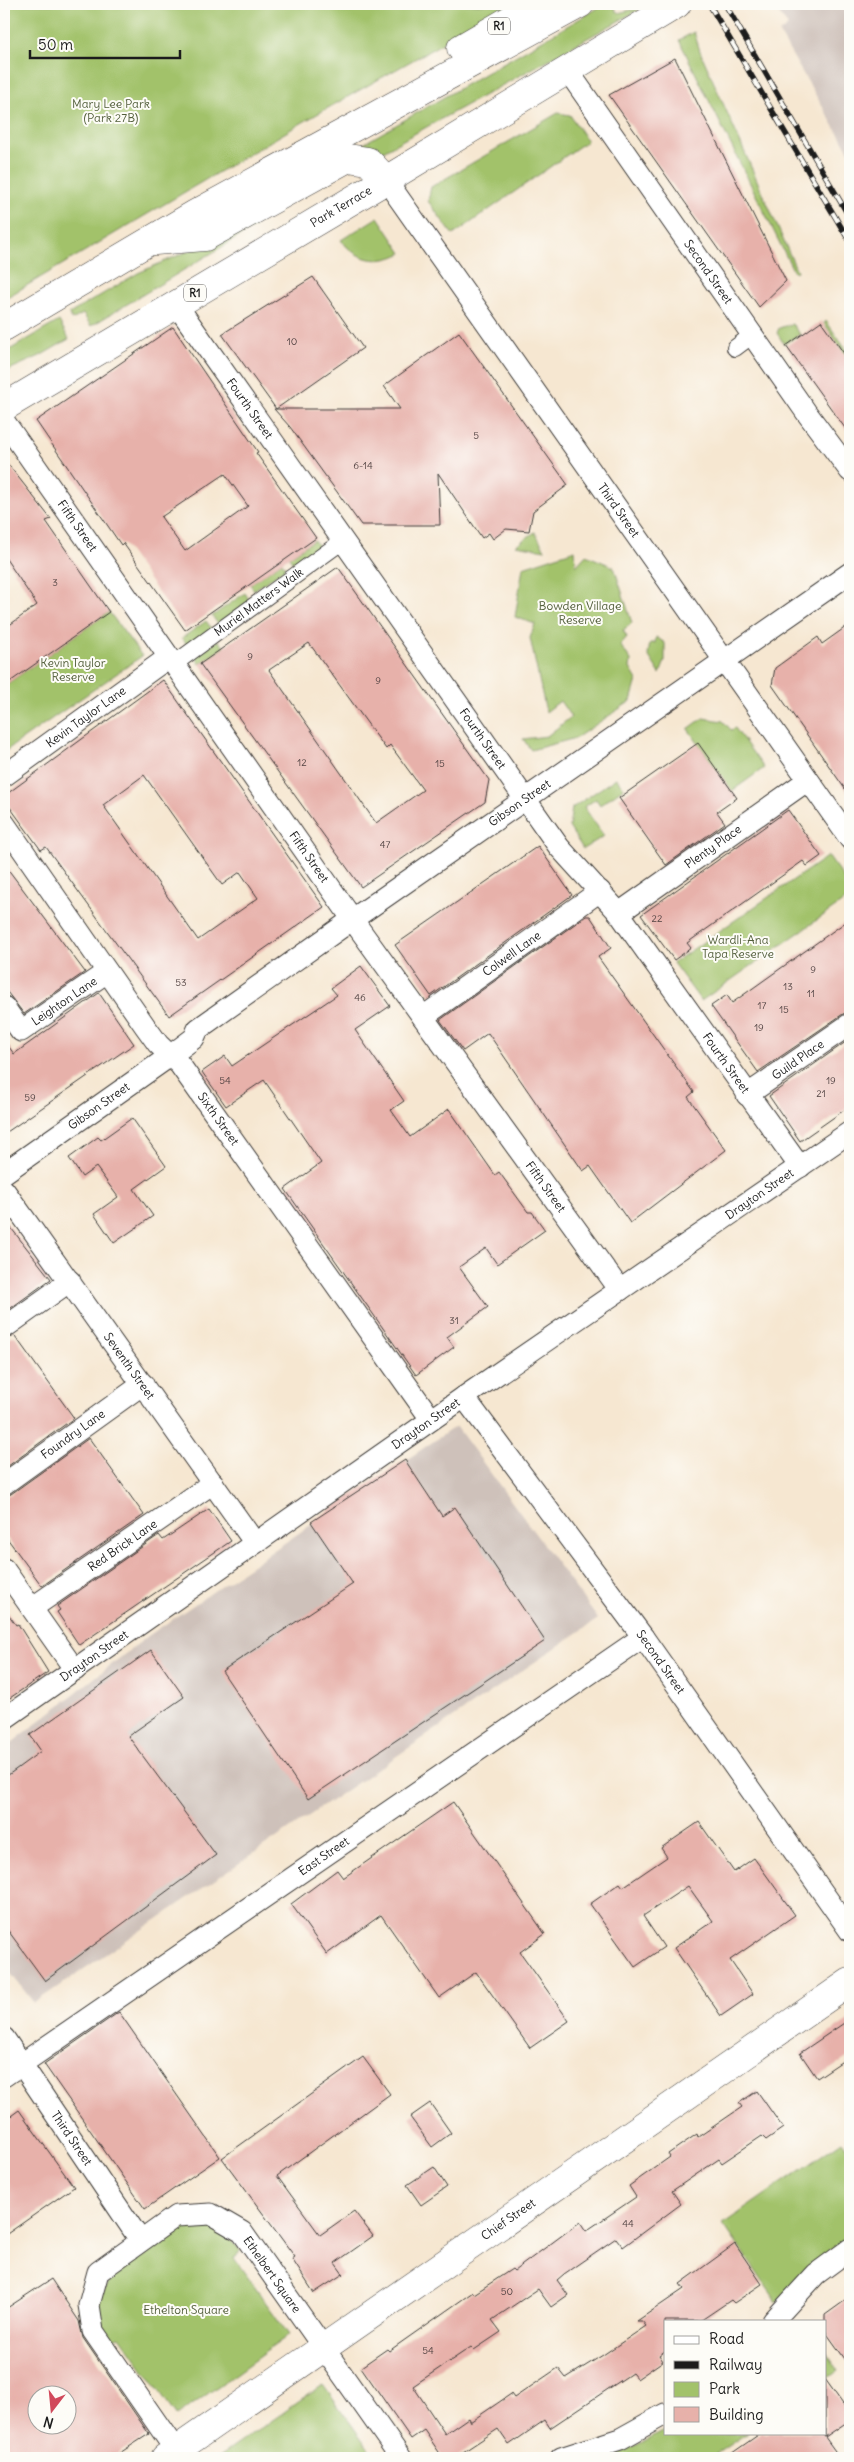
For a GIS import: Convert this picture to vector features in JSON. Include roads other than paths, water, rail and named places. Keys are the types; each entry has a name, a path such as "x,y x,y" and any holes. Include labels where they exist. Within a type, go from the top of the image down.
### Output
{"main road":[{"name":"R1","path":"4,327 195,214 241,177 537,4"},
{"path":"195,214 580,4"},
{"name":"Park Terrace","path":"4,407 568,71 676,4"},
{"path":"149,242 205,237 348,158 368,161 386,180"},
{"path":"4,391 47,381"},
{"name":"Chief Street","path":"174,2456 323,2347 850,1982"}],"street":[{"name":"Second Street","path":"568,71 806,412 850,471"},
{"name":"Third Street","path":"386,180 808,780 847,828"},
{"name":"Fourth Street","path":"176,304 560,847 619,913 800,1167"},
{"name":"Fifth Street","path":"4,421 357,924 620,1290"},
{"name":"Muriel Matters Walk","path":"172,661 344,540"},
{"name":"Gibson Street","path":"728,667 850,573"},
{"name":"Gibson Street","path":"4,1173 194,1038 207,1038 357,924 728,667 850,590"},
{"name":"Kevin Taylor Lane","path":"4,776 172,661"},
{"name":"Plenty Place","path":"619,913 808,780"},
{"name":"Sixth Street","path":"4,822 145,1026 180,1065 431,1419"},
{"name":"Colwell Lane","path":"423,1017 600,891"},
{"name":"Leighton Lane","path":"4,1006 21,1030 107,972"},
{"name":"Guild Place","path":"748,1095 850,1024"},
{"name":"Drayton Street","path":"4,1719 431,1419 850,1132"},
{"name":"Seventh Street","path":"4,1190 256,1543"},
{"path":"4,1328 70,1281"},
{"name":"Foundry Lane","path":"4,1484 143,1384"},
{"name":"Second Street","path":"464,1397 642,1637 850,1931"},
{"name":"Red Brick Lane","path":"32,1608 212,1483"},
{"path":"4,1569 75,1670"},
{"name":"East Street","path":"4,2076 642,1637"},
{"name":"Third Street","path":"4,2038 140,2240"},
{"name":"Ethelbert Square","path":"174,2456 93,2331 89,2305 98,2272 140,2240 176,2216 211,2214 242,2232 401,2458"},
{"path":"774,2320 816,2274 850,2249"},
{"path":"561,2458 620,2439 664,2415"}],"railway":[{"path":"709,4 850,242"},
{"path":"725,4 850,218"}],"park label":[{"name":"Mary Lee Park (Park 27B)","path":"111,111"},
{"name":"Bowden Village Reserve","path":"580,613"},
{"name":"Kevin Taylor Reserve","path":"73,670"},
{"name":"Wardli-Ana Tapa Reserve","path":"738,947"},
{"name":"Ethelton Square","path":"186,2310"}]}
